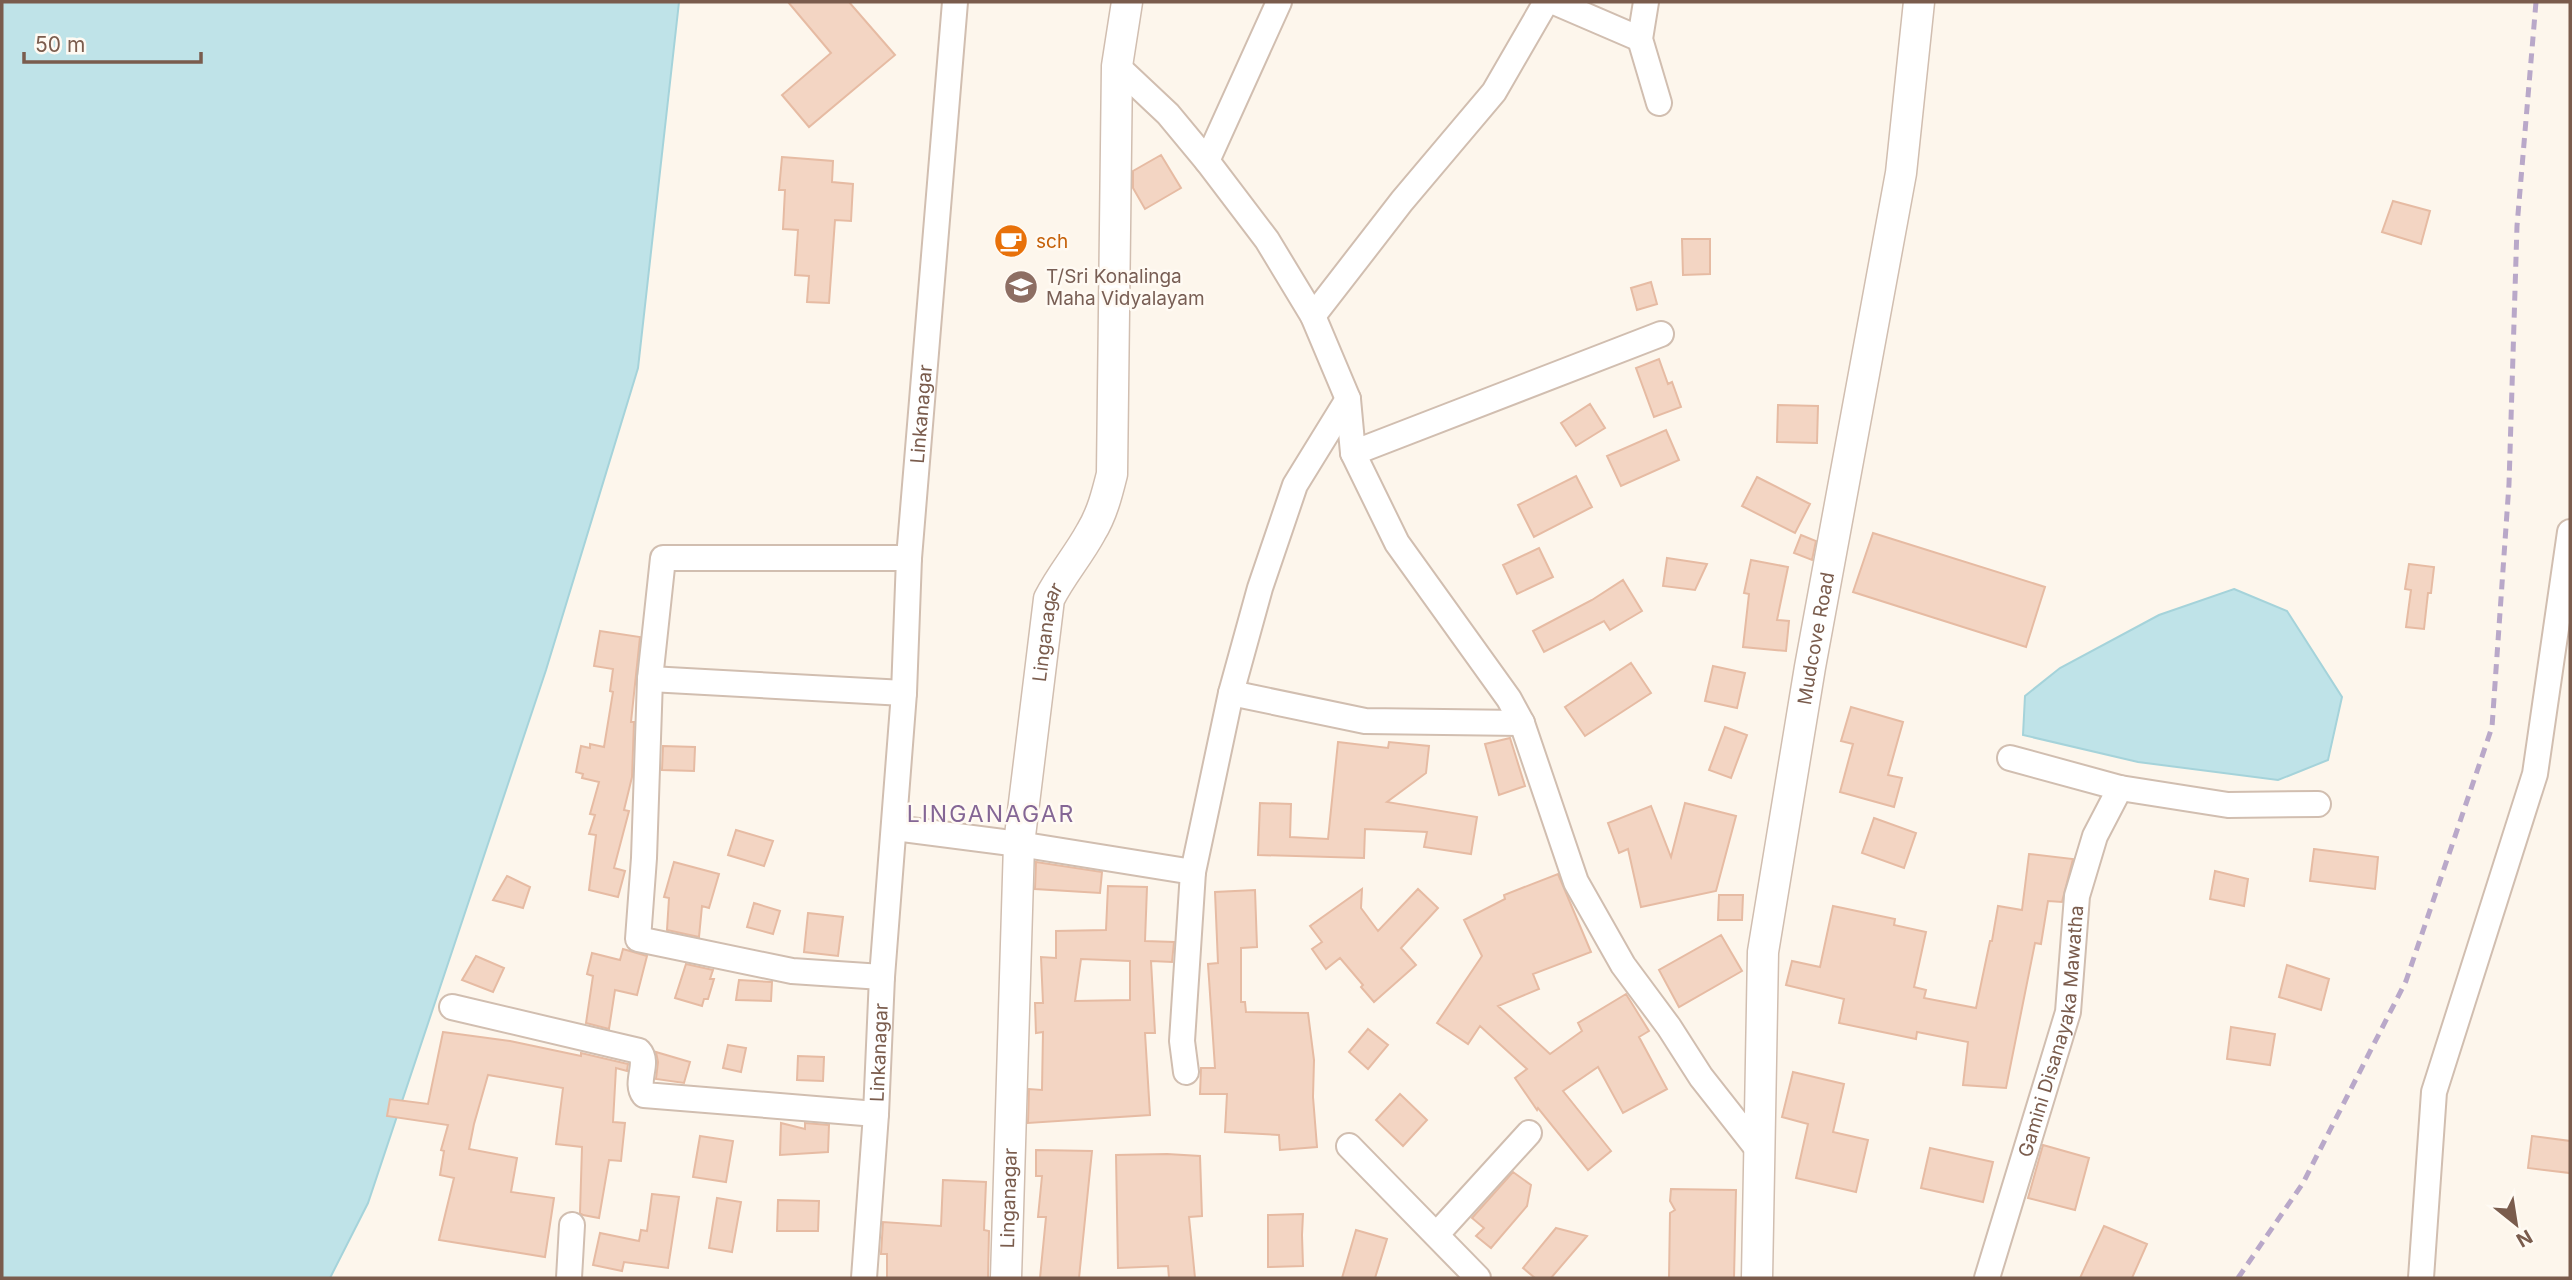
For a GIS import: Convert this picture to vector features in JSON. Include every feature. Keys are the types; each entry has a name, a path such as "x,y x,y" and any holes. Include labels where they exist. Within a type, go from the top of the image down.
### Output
{"street":[{"name":"Linkanagar","path":"864,1278 876,1114 882,977 904,693 909,558 956,2"},
{"name":"Linganagar","path":"1006,1278 1019,844 1049,599 1060,577 1091,533 1104,504 1112,474 1117,66 1127,2"},
{"path":"1207,161 1279,2"},
{"path":"1313,316 1402,201 1494,92 1546,2"},
{"path":"1554,2 1640,39"},
{"path":"1646,2 1640,39 1659,103"},
{"name":"Mudcove Road","path":"1757,1278 1763,952 1810,667 1901,173 1919,2"},
{"path":"1117,66 1168,114 1207,161 1267,240 1313,316 1348,400 1353,453 1397,543 1509,699 1522,723 1576,882 1623,965 1670,1027 1701,1077 1760,1152"},
{"path":"1353,453 1661,334"},
{"path":"1186,1072 1182,1041 1193,872 1231,693 1260,588 1295,485 1348,400"},
{"path":"2421,1278 2434,1092 2535,774 2570,532"},
{"path":"882,977 792,971 638,939 644,858 650,679 663,558 909,558"},
{"path":"650,679 904,693"},
{"path":"1231,693 1365,721 1522,723"},
{"path":"2010,758 2119,788 2228,805 2318,804"},
{"name":"Gamini Disanayaka Mawatha","path":"1987,1278 2068,1012 2077,896 2095,836 2119,788"},
{"path":"895,828 1019,844 1193,872"},
{"path":"452,1007 639,1051 643,1058 640,1088 644,1095 876,1114"},
{"path":"1437,1234 1529,1133"},
{"path":"1349,1146 1478,1278"},
{"path":"569,1278 572,1225"}],"water":[{"path":"2,2 679,2 638,368 546,670 368,1203 330,1278 2,1278"},
{"path":"2234,589 2287,611 2342,697 2328,760 2278,780 2138,762 2023,735 2025,696 2060,668 2159,615"}],"building":[{"path":"788,2 849,2 895,55 809,127 782,95 831,53"},
{"path":"1161,155 1181,188 1145,209 1133,188 1133,171"},
{"path":"782,157 833,161 832,182 853,184 851,221 835,220 829,303 807,302 809,276 795,275 798,230 783,229 785,190 779,190"},
{"path":"2393,201 2430,211 2421,244 2382,232"},
{"path":"1682,239 1710,239 1710,274 1683,275"},
{"path":"1651,282 1657,304 1637,310 1631,288"},
{"path":"1659,359 1668,384 1672,382 1681,407 1654,417 1636,368"},
{"path":"1590,404 1605,428 1576,446 1561,423"},
{"path":"1778,405 1818,406 1817,443 1777,442"},
{"path":"1666,430 1679,460 1621,486 1607,456"},
{"path":"1576,476 1592,507 1534,537 1518,505"},
{"path":"1757,477 1810,504 1795,533 1742,506"},
{"path":"1873,533 2045,587 2026,647 1853,592"},
{"path":"1801,535 1816,541 1812,560 1794,553"},
{"path":"1539,548 1553,577 1517,594 1503,565"},
{"path":"1667,558 1707,564 1695,590 1663,586"},
{"path":"1751,560 1788,567 1777,620 1789,621 1786,651 1743,647 1749,594 1744,593"},
{"path":"2409,564 2434,567 2424,629 2406,627 2411,590 2405,589"},
{"path":"1623,580 1642,611 1610,630 1604,621 1544,652 1533,631 1592,600"},
{"path":"600,631 640,637 631,722 634,722 632,777 624,810 629,811 614,868 625,871 618,897 589,890 596,835 589,834 595,815 590,814 599,782 582,778 583,774 576,772 581,746 590,748 590,744 604,747 613,692 610,691 613,669 594,666"},
{"path":"1631,663 1651,693 1585,736 1565,707"},
{"path":"1713,666 1745,673 1737,708 1705,701"},
{"path":"1851,707 1903,722 1888,775 1902,778 1894,807 1840,792 1853,744 1841,741"},
{"path":"1725,727 1747,735 1731,778 1709,770"},
{"path":"1510,738 1525,786 1499,795 1485,744"},
{"path":"1338,742 1388,748 1389,742 1429,746 1426,773 1387,802 1477,817 1471,854 1424,847 1427,832 1365,829 1364,858 1258,855 1260,803 1291,804 1290,837 1328,839"},
{"path":"663,746 695,747 694,771 662,770"},
{"path":"1685,803 1736,816 1716,891 1641,907 1628,849 1619,853 1608,823 1651,806 1671,857"},
{"path":"1874,818 1916,833 1904,868 1862,853"},
{"path":"736,830 773,841 764,866 728,855"},
{"path":"2314,849 2378,857 2375,889 2310,881"},
{"path":"2029,854 2073,859 2062,902 2048,901 2041,944 2035,943 2006,1088 1963,1085 1968,1042 1917,1032 1916,1039 1839,1023 1844,999 1786,985 1792,961 1820,967 1833,906 1895,919 1894,925 1926,932 1914,987 1926,990 1924,998 1976,1008 1998,906 2022,910"},
{"path":"674,862 719,874 709,908 702,906 699,937 667,930 669,898 664,897"},
{"path":"1036,862 1102,872 1100,893 1035,889"},
{"path":"2215,871 2248,879 2244,906 2210,899"},
{"path":"1558,874 1591,952 1533,974 1539,989 1498,1006 1550,1054 1582,1031 1578,1023 1626,994 1649,1031 1639,1037 1667,1089 1623,1113 1598,1067 1563,1091 1611,1151 1588,1170 1538,1108 1537,1110 1515,1078 1527,1069 1480,1026 1468,1044 1437,1023 1482,956 1464,920 1505,899 1504,895"},
{"path":"507,876 530,887 523,908 493,900"},
{"path":"1108,886 1147,887 1145,941 1174,942 1172,962 1151,961 1155,1033 1145,1033 1150,1115 1028,1123 1029,1089 1042,1090 1043,1032 1036,1033 1035,1003 1043,1003 1041,957 1056,958 1056,931 1106,930","holes":["1081,959 1130,961 1130,1000 1075,1001"]},
{"path":"1362,889 1361,908 1378,931 1418,889 1438,908 1401,948 1416,965 1374,1002 1340,958 1326,969 1312,949 1322,942 1310,926"},
{"path":"1255,890 1257,947 1241,948 1241,1002 1245,1002 1246,1012 1308,1013 1314,1060 1313,1097 1317,1147 1280,1150 1279,1135 1225,1132 1227,1094 1200,1094 1201,1068 1215,1068 1208,964 1218,963 1215,892"},
{"path":"1719,895 1743,895 1742,920 1718,920"},
{"path":"754,903 780,911 773,934 747,927"},
{"path":"808,913 843,917 838,956 804,952"},
{"path":"1721,935 1742,971 1679,1007 1659,970"},
{"path":"623,949 647,956 637,995 615,990 609,1029 586,1023 593,976 587,974 592,953 620,960"},
{"path":"476,956 504,968 493,992 462,980"},
{"path":"686,964 713,970 710,979 714,979 708,999 704,999 702,1006 675,998"},
{"path":"2287,965 2329,979 2321,1010 2279,997"},
{"path":"739,980 772,982 771,1001 736,1000"},
{"path":"2231,1027 2275,1034 2270,1065 2227,1059"},
{"path":"1368,1029 1388,1045 1368,1069 1349,1052"},
{"path":"443,1032 510,1041 581,1056 581,1053 628,1064 627,1071 616,1068 613,1122 625,1123 621,1161 609,1160 599,1218 580,1213 582,1147 556,1144 563,1088 488,1075 469,1149 517,1158 511,1192 554,1198 545,1257 439,1240 454,1178 440,1175 444,1151 441,1150 448,1125 387,1116 390,1099 428,1104"},
{"path":"728,1045 746,1048 741,1072 723,1068"},
{"path":"656,1052 690,1062 684,1083 656,1079"},
{"path":"798,1056 824,1057 823,1081 797,1080"},
{"path":"1793,1072 1844,1084 1833,1132 1868,1140 1856,1192 1796,1178 1808,1124 1782,1117"},
{"path":"1400,1094 1427,1120 1403,1146 1376,1120"},
{"path":"781,1123 805,1129 805,1123 829,1125 828,1152 780,1155"},
{"path":"700,1136 733,1141 726,1182 693,1177"},
{"path":"2532,1136 2570,1141 2570,1173 2528,1168"},
{"path":"2043,1145 2089,1158 2075,1210 2028,1198"},
{"path":"1930,1148 1993,1162 1983,1202 1921,1188"},
{"path":"1036,1150 1092,1151 1079,1278 1040,1278 1046,1217 1038,1217 1042,1176 1036,1176"},
{"path":"1116,1155 1200,1156 1202,1216 1189,1217 1195,1278 1169,1278 1168,1266 1118,1268"},
{"path":"1513,1172 1531,1185 1527,1206 1491,1248 1476,1236 1484,1228 1472,1218"},
{"path":"943,1180 986,1182 984,1230 989,1231 988,1278 887,1278 887,1254 881,1254 883,1222 941,1226"},
{"path":"1671,1189 1736,1190 1734,1278 1669,1278 1670,1213 1675,1210 1670,1201"},
{"path":"652,1194 679,1197 668,1268 624,1262 622,1271 593,1265 600,1233 639,1241 641,1230 647,1231"},
{"path":"717,1198 741,1202 732,1252 709,1248"},
{"path":"778,1200 819,1201 818,1231 777,1231"},
{"path":"1303,1214 1303,1266 1268,1267 1268,1215"},
{"path":"2104,1226 2147,1244 2132,1278 2080,1278"},
{"path":"1556,1228 1587,1236 1551,1278 1535,1278 1523,1268"},
{"path":"1356,1230 1387,1239 1375,1278 1342,1278"}],"railway":[{"path":"2238,1278 2303,1183 2406,981 2492,727 2509,484 2517,226 2536,2"}],"place":[{"name":"sch","path":"1011,241"},
{"name":"T/Sri Konalinga Maha Vidyalayam","path":"1021,287"}],"district":[{"name":"LINGANAGAR","path":"991,814"}]}
